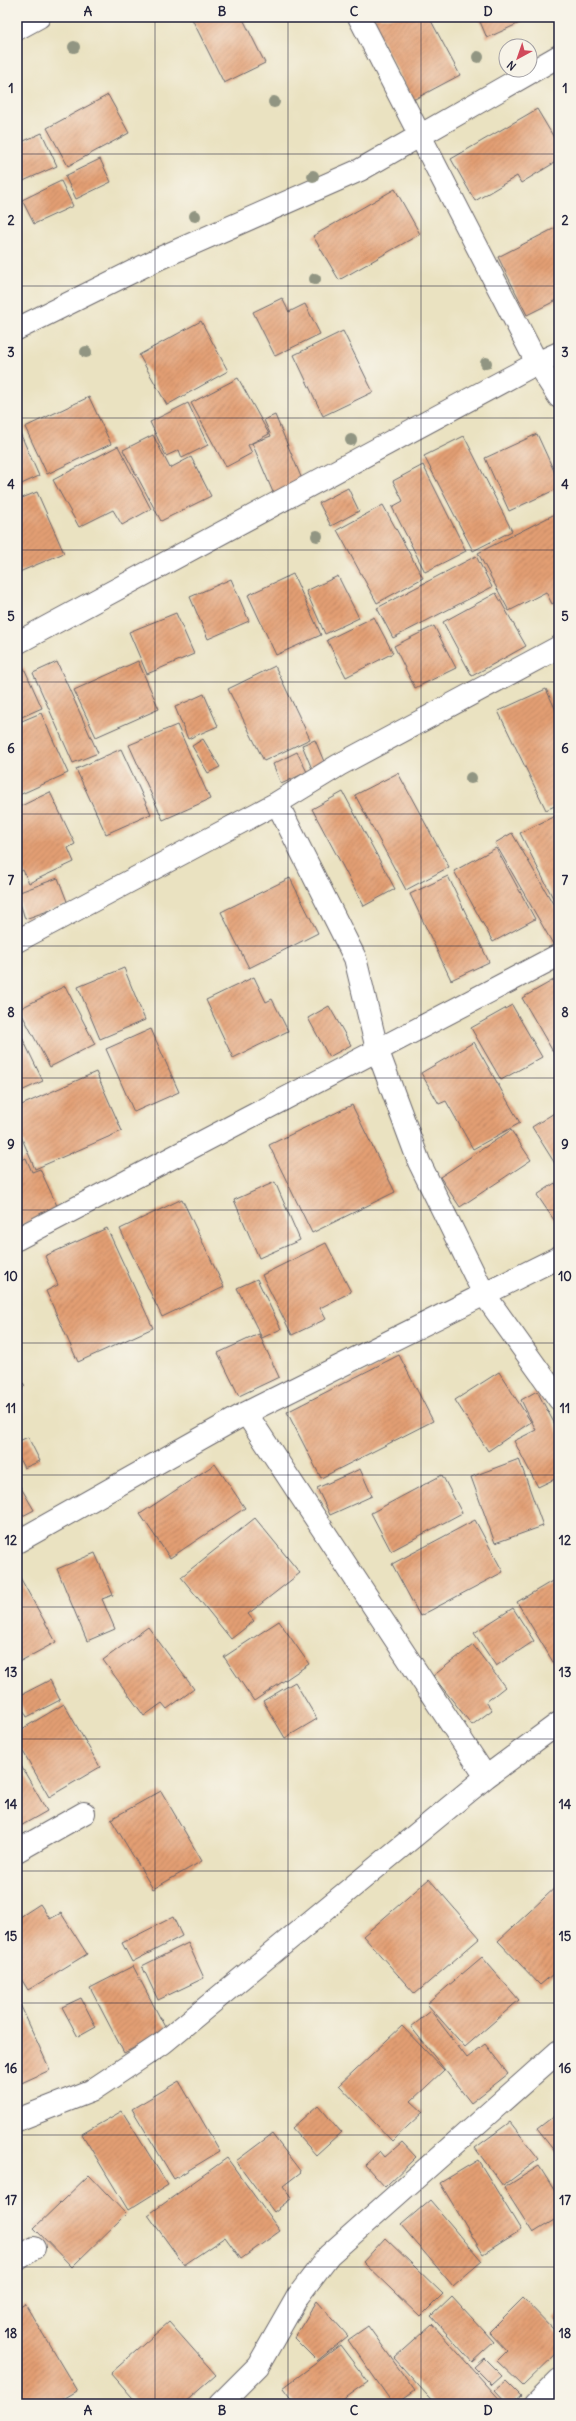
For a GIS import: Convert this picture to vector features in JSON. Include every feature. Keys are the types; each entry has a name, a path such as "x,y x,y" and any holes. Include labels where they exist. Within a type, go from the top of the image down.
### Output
{"street":[{"path":"17,29 39,17"},
{"path":"359,17 538,362 559,397"},
{"path":"17,329 160,258 360,170 559,56"},
{"path":"17,643 538,362 559,353"},
{"path":"17,941 277,803 339,765 559,647"},
{"path":"277,803 355,958 377,1049 419,1162 484,1294 559,1399"},
{"path":"17,1239 377,1049 559,955"},
{"path":"17,1542 246,1413 559,1257"},
{"path":"246,1413 486,1777"},
{"path":"17,2120 91,2091 163,2043 486,1777 559,1723"},
{"path":"17,1851 84,1813"},
{"path":"220,2404 258,2366 298,2296 329,2255 559,2051"},
{"path":"535,2404 559,2380"}],"building":[{"path":"191,17 242,17 265,63 224,83"},
{"path":"377,17 429,17 460,75 413,100 371,20"},
{"path":"478,17 524,17 526,20 487,38"},
{"path":"108,95 129,133 68,166 47,128"},
{"path":"537,109 559,146 559,160 521,183 517,176 475,201 451,159"},
{"path":"42,133 57,166 21,182 17,173 17,144"},
{"path":"100,159 111,182 76,199 65,176"},
{"path":"61,181 73,206 34,224 22,200"},
{"path":"395,189 420,234 339,280 313,236"},
{"path":"559,226 559,299 527,315 498,257"},
{"path":"282,298 289,312 305,304 320,334 275,356 253,312"},
{"path":"201,321 228,371 167,405 139,355"},
{"path":"343,331 373,392 323,416 294,355"},
{"path":"238,378 269,434 248,445 252,453 226,467 191,403"},
{"path":"89,397 111,444 47,474 25,427"},
{"path":"188,403 208,445 182,458 179,450 166,456 150,422"},
{"path":"275,415 304,484 275,497 252,443 271,436 264,420"},
{"path":"17,426 39,476 17,486"},
{"path":"537,434 559,482 559,488 509,511 485,458"},
{"path":"153,435 170,468 191,457 211,496 161,521 123,450"},
{"path":"464,436 512,531 473,551 424,456"},
{"path":"118,446 151,509 122,525 113,510 79,527 53,480"},
{"path":"423,465 466,551 425,572 392,507 403,501 393,481"},
{"path":"348,488 359,511 331,526 319,503"},
{"path":"37,492 64,553 17,573 17,500"},
{"path":"383,505 423,578 377,603 337,530"},
{"path":"557,513 559,517 559,600 552,604 546,592 509,611 478,553"},
{"path":"476,556 492,587 393,638 377,608"},
{"path":"293,574 321,635 276,655 248,595"},
{"path":"338,576 359,618 325,634 306,591"},
{"path":"231,579 249,621 208,639 190,597"},
{"path":"496,593 526,646 472,676 443,622"},
{"path":"176,613 194,654 147,674 129,632"},
{"path":"374,617 393,653 346,677 327,640"},
{"path":"434,626 456,668 415,688 394,646"},
{"path":"138,661 159,709 96,737 74,690"},
{"path":"57,662 98,753 73,763 33,673"},
{"path":"275,666 310,739 264,761 228,689"},
{"path":"24,668 42,708 17,719 17,671"},
{"path":"546,689 559,717 559,804 546,810 498,711"},
{"path":"204,694 218,726 188,739 175,707"},
{"path":"41,713 68,773 17,796 17,723"},
{"path":"177,725 210,799 163,820 129,745"},
{"path":"203,739 220,767 208,773 192,746"},
{"path":"315,740 325,764 312,769 302,745"},
{"path":"121,749 151,814 106,834 76,769"},
{"path":"297,752 307,772 281,784 273,764"},
{"path":"398,773 449,867 406,890 355,795"},
{"path":"50,792 75,844 68,848 74,862 29,883 23,870 17,873 17,808"},
{"path":"343,792 395,889 364,906 312,809"},
{"path":"559,814 559,902 556,904 520,833"},
{"path":"512,833 559,914 559,940 553,944 495,843"},
{"path":"496,848 535,919 493,942 454,871"},
{"path":"448,876 489,962 451,980 410,894"},
{"path":"58,878 68,904 25,919 17,893"},
{"path":"290,878 318,933 249,968 221,912"},
{"path":"124,968 145,1020 100,1039 78,987"},
{"path":"254,977 266,1002 272,999 288,1031 233,1058 206,1000"},
{"path":"559,977 559,1062 522,998"},
{"path":"65,986 95,1044 50,1067 19,1009"},
{"path":"512,1005 542,1057 501,1080 471,1028"},
{"path":"329,1006 351,1045 329,1057 308,1018"},
{"path":"17,1027 43,1081 17,1093"},
{"path":"151,1029 179,1092 134,1112 106,1049"},
{"path":"474,1042 520,1123 473,1149 446,1101 439,1104 421,1073"},
{"path":"96,1072 122,1131 35,1169 17,1127 17,1107"},
{"path":"352,1105 395,1192 312,1233 269,1145"},
{"path":"559,1110 559,1170 532,1127"},
{"path":"511,1130 531,1160 460,1207 440,1177"},
{"path":"26,1158 32,1172 40,1169 58,1208 17,1227 17,1162"},
{"path":"275,1182 300,1240 259,1258 234,1200"},
{"path":"555,1183 559,1190 559,1216 554,1220 537,1195"},
{"path":"182,1199 224,1287 162,1317 120,1229"},
{"path":"107,1228 153,1328 78,1362 46,1291 58,1285 45,1256"},
{"path":"326,1243 351,1292 320,1308 326,1319 292,1335 262,1275"},
{"path":"257,1279 281,1329 262,1338 237,1288"},
{"path":"259,1334 279,1377 239,1396 218,1353"},
{"path":"399,1355 433,1421 321,1478 287,1412"},
{"path":"499,1372 531,1422 488,1451 455,1400"},
{"path":"17,1373 25,1386 17,1391"},
{"path":"537,1391 559,1432 559,1477 538,1487 514,1441 536,1430 521,1400"},
{"path":"28,1437 40,1461 24,1468 17,1455 17,1442"},
{"path":"519,1459 543,1526 495,1543 471,1477"},
{"path":"215,1464 245,1508 170,1558 140,1514"},
{"path":"360,1469 372,1496 330,1515 317,1488"},
{"path":"442,1475 462,1513 391,1551 371,1513"},
{"path":"17,1481 34,1510 17,1519"},
{"path":"255,1518 300,1573 248,1614 254,1621 231,1639 181,1577"},
{"path":"475,1520 503,1572 420,1616 392,1564"},
{"path":"95,1553 113,1595 102,1599 115,1629 87,1641 57,1569"},
{"path":"17,1572 56,1642 17,1663"},
{"path":"559,1577 559,1672 517,1602"},
{"path":"513,1608 534,1641 496,1666 474,1633"},
{"path":"279,1621 309,1664 254,1701 224,1657"},
{"path":"148,1627 194,1689 167,1709 162,1703 144,1716 103,1660"},
{"path":"473,1645 505,1687 486,1702 492,1710 472,1725 433,1676"},
{"path":"50,1680 60,1700 27,1717 17,1697"},
{"path":"295,1682 317,1719 285,1738 263,1701"},
{"path":"64,1704 100,1767 49,1797 17,1741 17,1732"},
{"path":"20,1764 47,1811 17,1828 17,1766"},
{"path":"161,1791 202,1861 153,1889 111,1819"},
{"path":"429,1879 480,1938 415,1994 363,1936"},
{"path":"559,1884 559,1969 540,1985 498,1941"},
{"path":"40,1904 50,1919 61,1913 87,1954 28,1990 17,1972 17,1919"},
{"path":"173,1917 182,1936 132,1962 122,1943"},
{"path":"188,1943 204,1978 158,2000 142,1966"},
{"path":"482,1957 519,2000 465,2047 427,2004"},
{"path":"133,1966 167,2031 124,2053 90,1988"},
{"path":"81,1998 96,2027 78,2037 62,2007"},
{"path":"19,2002 50,2070 17,2085 17,2003"},
{"path":"431,2011 467,2058 485,2044 508,2074 471,2103 411,2027"},
{"path":"402,2026 444,2070 411,2101 423,2112 392,2141 339,2085"},
{"path":"179,2081 220,2151 174,2179 132,2109"},
{"path":"318,2105 341,2132 316,2155 292,2128"},
{"path":"122,2111 168,2185 128,2210 82,2134"},
{"path":"559,2112 559,2157 537,2129"},
{"path":"510,2122 539,2159 503,2186 475,2148"},
{"path":"272,2134 301,2172 283,2186 292,2198 274,2212 236,2161"},
{"path":"402,2142 416,2157 385,2187 365,2165 380,2151 385,2157"},
{"path":"227,2158 280,2231 241,2259 225,2237 184,2265 148,2215"},
{"path":"478,2160 521,2230 483,2254 440,2183"},
{"path":"539,2166 559,2198 559,2217 533,2233 504,2188"},
{"path":"89,2175 126,2214 72,2267 34,2228"},
{"path":"430,2200 482,2261 453,2286 401,2225"},
{"path":"17,2234 25,2247 17,2252"},
{"path":"385,2238 443,2294 420,2317 363,2262"},
{"path":"452,2296 494,2342 472,2362 431,2316"},
{"path":"523,2298 559,2335 559,2351 523,2386 497,2361 507,2351 489,2332"},
{"path":"317,2301 348,2336 317,2361 294,2338"},
{"path":"25,2304 77,2391 55,2404 23,2404 17,2394 17,2309"},
{"path":"559,2312 559,2325 553,2319"},
{"path":"169,2322 216,2375 183,2404 138,2404 111,2373"},
{"path":"432,2324 503,2403 502,2404 435,2404 394,2358"},
{"path":"368,2326 415,2391 397,2404 393,2404 348,2340"},
{"path":"340,2345 368,2382 337,2404 295,2404 283,2388"},
{"path":"484,2358 502,2376 492,2385 474,2367"},
{"path":"506,2381 521,2396 512,2404 508,2404 495,2390"}]}
